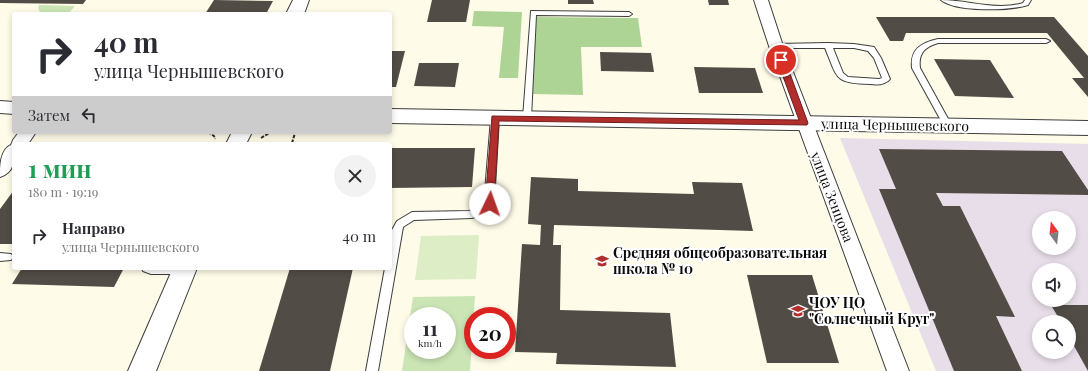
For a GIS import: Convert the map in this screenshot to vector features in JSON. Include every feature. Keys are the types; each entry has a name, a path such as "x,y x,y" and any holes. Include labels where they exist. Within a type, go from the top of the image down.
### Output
{"street":[{"path":"296,12 301,0"},
{"name":"улица Зенцова","path":"761,0 804,123 898,371"},
{"path":"0,107 12,108"},
{"name":"улица Чернышевского","path":"392,116 1088,128"},
{"path":"240,142 250,136"},
{"path":"0,170 12,154"},
{"path":"142,371 184,270"}],"lane":[{"path":"944,0 956,5 965,6 1016,7 1026,4 1028,0"},
{"path":"527,118 533,13 629,14"},
{"path":"948,126 916,68 914,61 916,53 920,48 938,41 1046,41"},
{"path":"776,46 828,45 863,46 870,48 873,51 886,79 880,82 850,81 845,79 840,74 828,45"},
{"path":"392,258 397,230 400,224 412,216 477,213 490,204 495,118"},
{"path":"372,371 390,270"}],"path":[{"path":"211,134 215,139"},
{"path":"250,136 261,134"}],"shaded area":[{"path":"840,138 1088,144 1088,371 936,371"}],"green space":[{"path":"39,5 75,6 70,12 40,12 38,8"},
{"path":"474,11 522,12 518,78 499,78 504,27 472,26"},
{"path":"534,17 638,18 642,47 581,47 583,95 531,94"},
{"path":"479,235 476,279 415,280 421,236"},
{"path":"475,296 474,307 464,307 464,359 471,359 470,371 402,371 404,358 404,359 456,359 456,307 412,307 413,297"}],"building":[{"path":"0,0 86,0 83,4 0,3"},
{"path":"214,0 273,1 267,12 206,12"},
{"path":"432,0 470,0 466,22 427,22"},
{"path":"568,0 593,0 594,4 568,4"},
{"path":"708,0 728,0 729,5 709,5"},
{"path":"876,17 1054,17 1088,56 1088,97 1072,78 1084,78 1047,33 906,33 903,41 890,41"},
{"path":"392,51 405,51 396,87 392,87"},
{"path":"600,52 651,53 654,72 601,71"},
{"path":"934,59 990,60 1014,98 955,96"},
{"path":"419,63 459,63 455,87 414,86"},
{"path":"694,67 755,68 763,93 699,93"},
{"path":"392,148 475,148 472,187 392,188"},
{"path":"879,149 1062,151 1088,190 1088,195 936,193 943,206 960,206 1015,317 996,316 1022,371 954,371 879,189 896,189"},
{"path":"531,177 578,179 578,191 694,194 692,182 742,183 753,231 554,225 553,245 561,245 560,310 670,313 676,367 556,364 557,353 516,352 522,244 540,245 541,225 528,224"},
{"path":"12,193 12,244 0,244 0,209"},
{"path":"21,270 123,270 114,287 12,284"},
{"path":"289,270 353,270 330,371 259,371"},
{"path":"747,275 812,275 839,363 767,363"},
{"path":"1076,305 1088,305 1088,371 1076,350 1076,315 1057,315 1052,307 1076,307"}],"place":[{"name":"Средняя общеобразовательная школа № 10","path":"602,261"},
{"name":"ЧОУ ЦО \"Солнечный Круг\"","path":"798,311"}],"route":[{"path":"490,204 495,118 804,123 781,60"}]}
